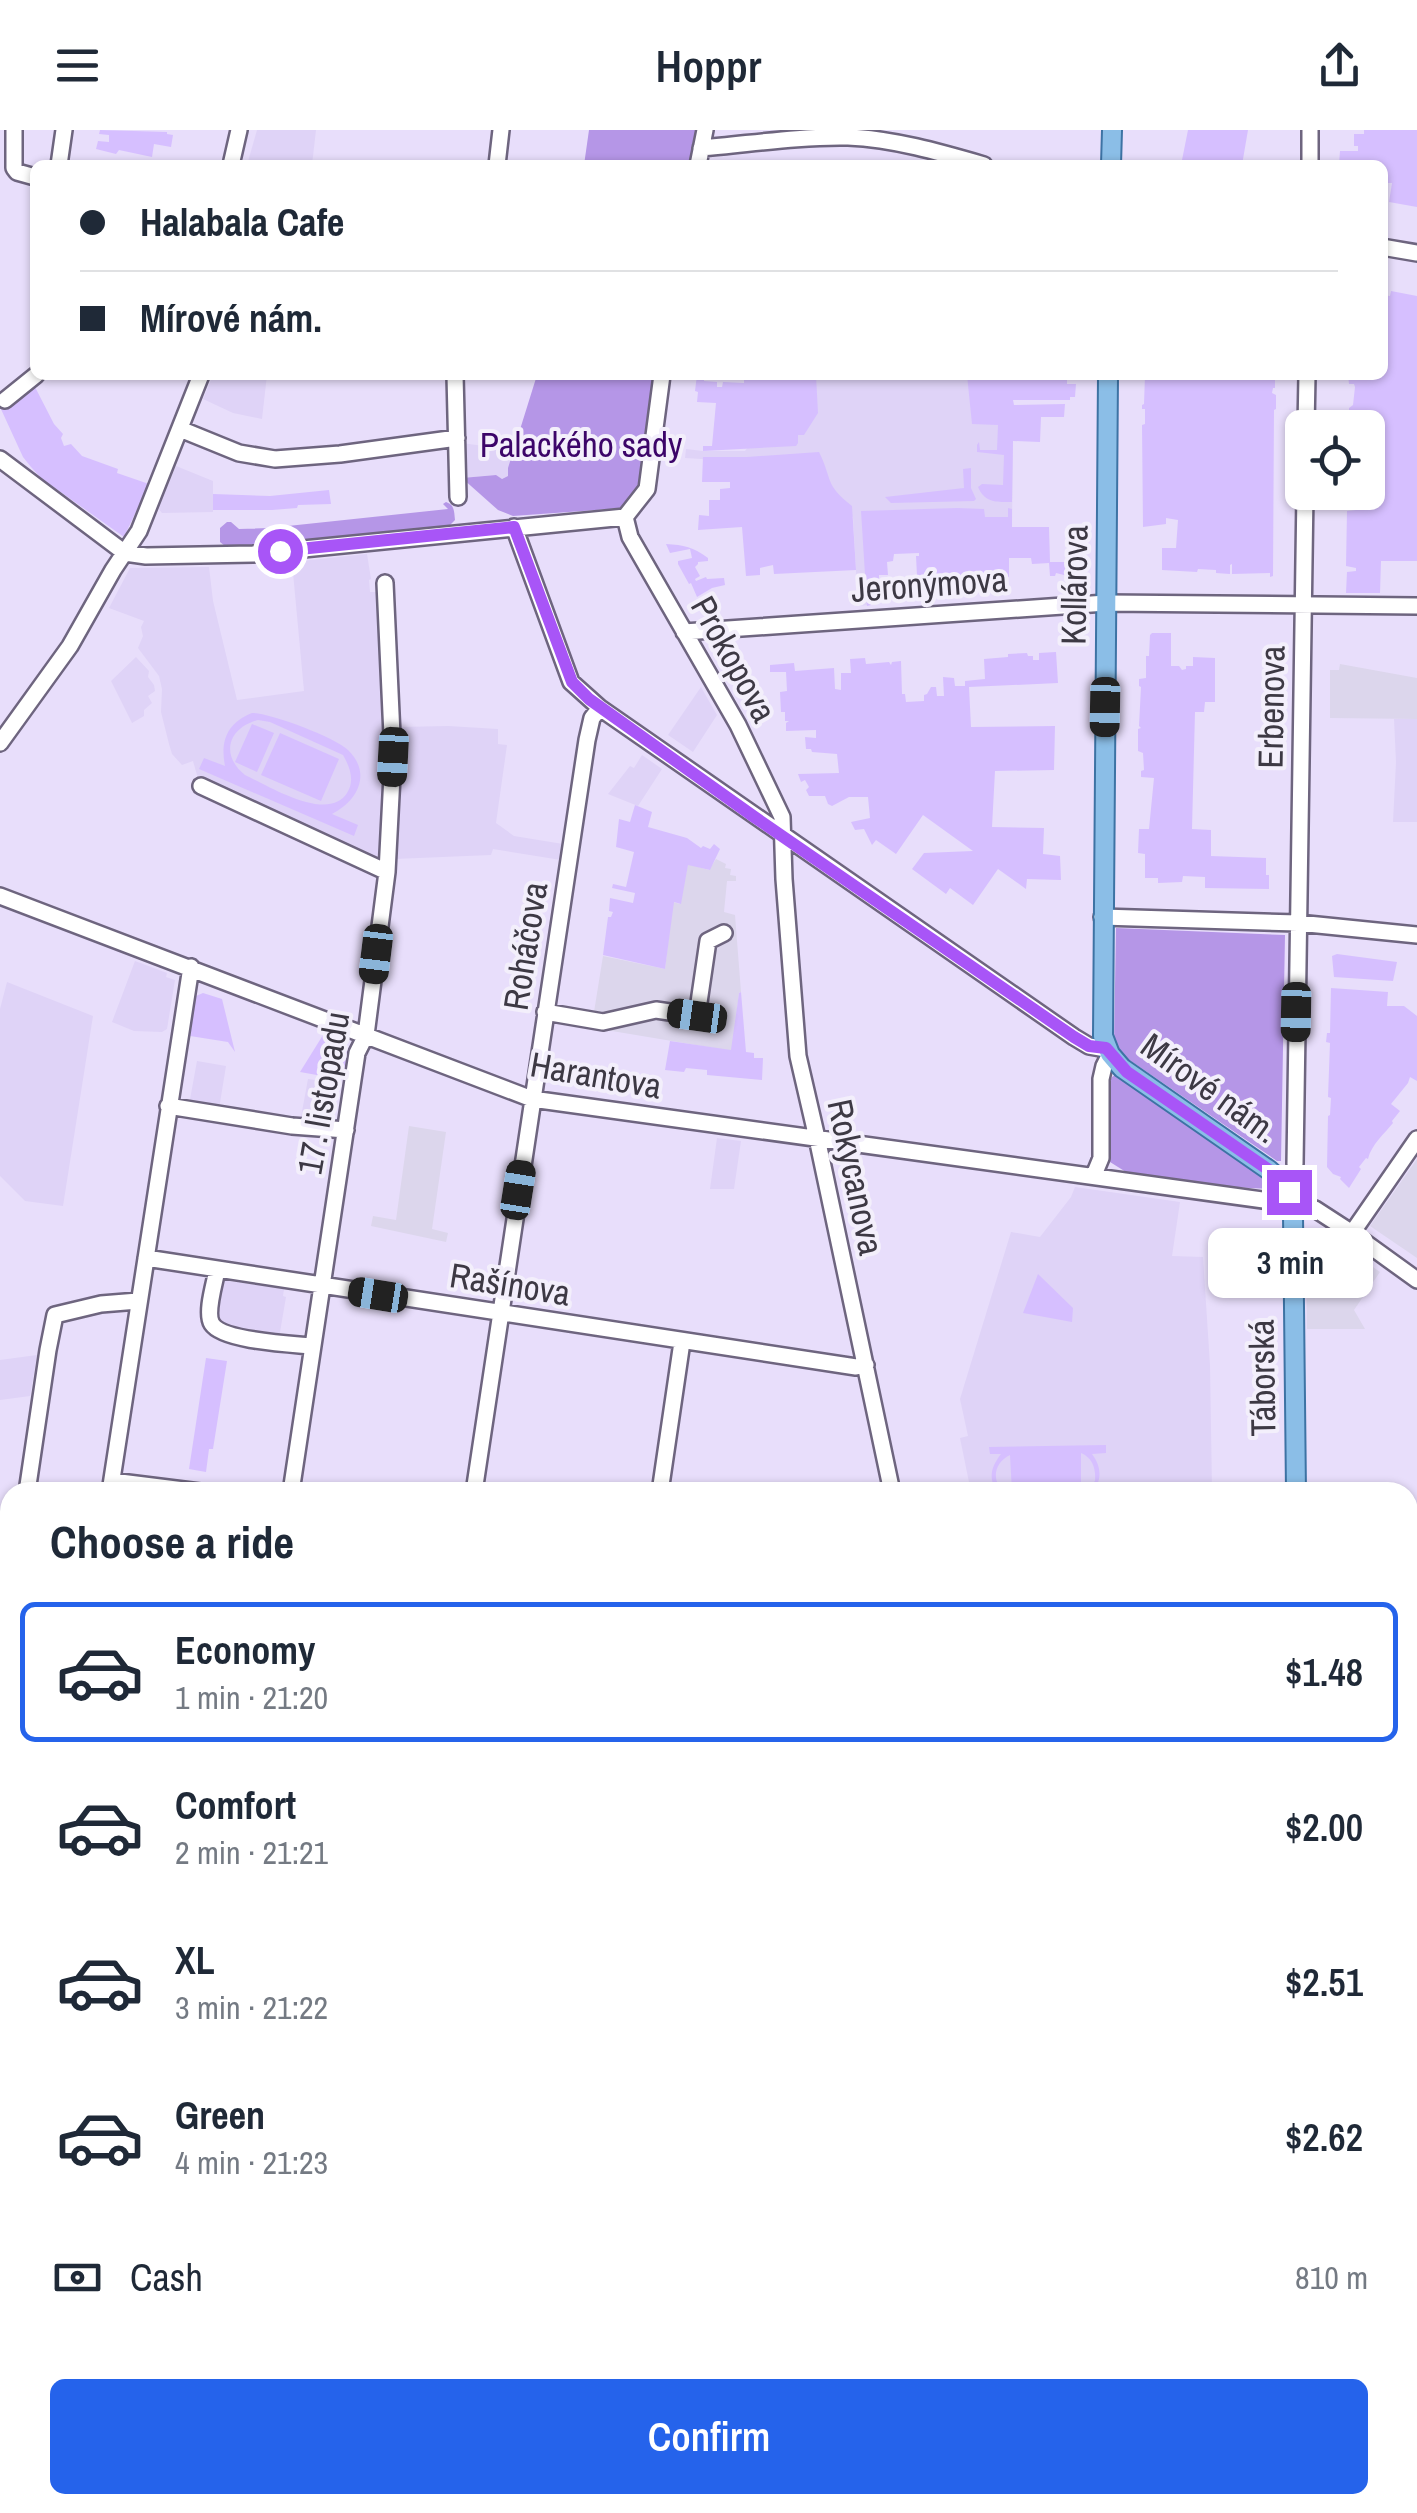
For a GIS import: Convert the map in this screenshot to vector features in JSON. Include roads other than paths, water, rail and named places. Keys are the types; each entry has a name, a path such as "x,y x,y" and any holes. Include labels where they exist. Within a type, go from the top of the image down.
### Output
{"main road":[{"path":"1111,160 1112,130"},
{"name":"Kollárova","path":"1102,917 1108,380"},
{"name":"Mírové nám.","path":"1102,917 1102,1029 1108,1051 1127,1072 1276,1175 1289,1192 1292,1204"},
{"name":"Táborská","path":"1292,1204 1296,1482"}],"street":[{"path":"14,130 14,168 30,176"},
{"path":"60,160 64,130"},
{"path":"232,160 239,130"},
{"path":"498,160 501,130"},
{"path":"699,160 704,130"},
{"path":"1310,130 1310,160"},
{"path":"701,148 734,138 847,137 916,146 966,160"},
{"path":"1388,247 1417,253"},
{"path":"5,400 31,380"},
{"path":"0,742 70,646 138,531 199,380"},
{"path":"455,380 458,497"},
{"path":"0,459 125,553 146,556 252,554 625,516 647,489 661,380"},
{"path":"1306,380 1306,410"},
{"path":"180,429 239,453 274,458 340,454 457,438"},
{"name":"Erbenova","path":"1298,923 1305,510"},
{"name":"Prokopova","path":"625,516 630,537 738,725 775,799 782,818 782,834"},
{"path":"514,527 572,682 600,708 1084,1044 1108,1051"},
{"name":"17. listopadu","path":"292,1482 357,1054 366,1036 387,872 393,757 384,583"},
{"name":"Jeronýmova","path":"684,632 1106,603 1417,606"},
{"name":"Roháčova","path":"475,1482 587,740 592,718 600,708"},
{"path":"201,786 387,872"},
{"path":"753,816 768,812 775,799"},
{"name":"Rokycanova","path":"782,834 798,1056 890,1482"},
{"path":"784,872 812,855"},
{"name":"Harantova","path":"0,896 532,1099 1094,1175"},
{"path":"1102,917 1298,923 1417,935"},
{"name":"Mírové nám.","path":"1294,1164 1298,923"},
{"path":"544,1012 604,1022 656,1010 697,1016 708,941 724,933"},
{"path":"112,1482 191,968"},
{"name":"Mírové nám.","path":"1108,1051 1102,1074 1101,1158 1094,1175 1292,1204"},
{"path":"168,1106 292,1126 346,1130"},
{"path":"1352,1233 1417,1139"},
{"path":"1292,1204 1315,1208 1417,1280"},
{"name":"Rašínova","path":"146,1258 682,1342 866,1366"},
{"path":"217,1270 210,1314 219,1330 240,1338 312,1346"},
{"path":"28,1482 56,1315 101,1304 138,1301"},
{"path":"661,1482 682,1342"}],"park label":[{"name":"Palackého sady","path":"581,444"}]}
